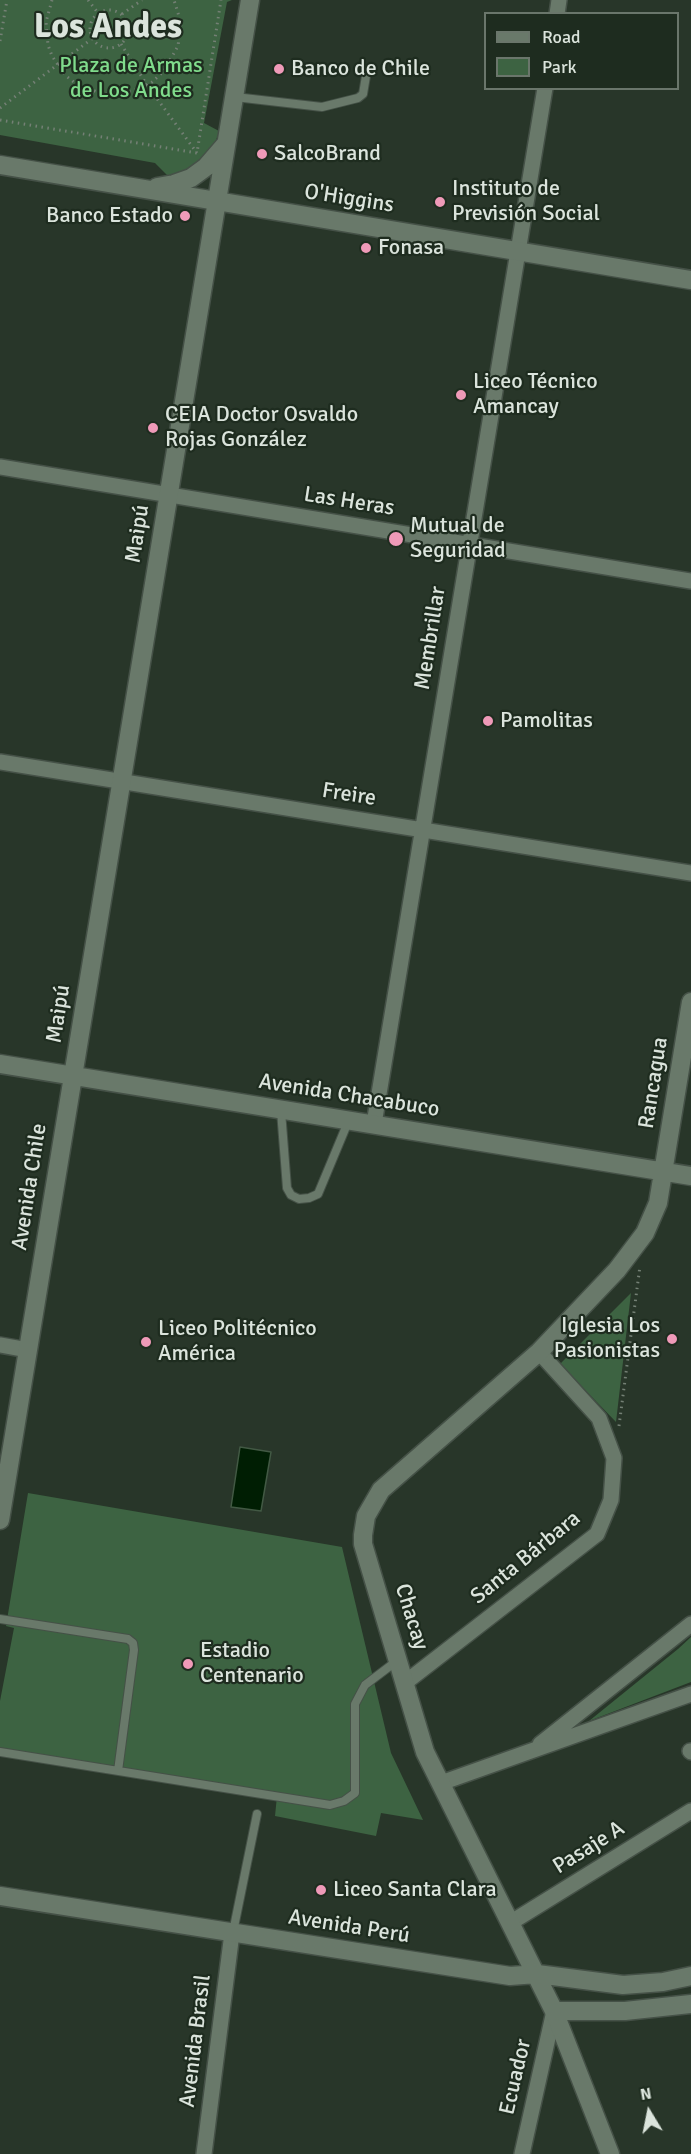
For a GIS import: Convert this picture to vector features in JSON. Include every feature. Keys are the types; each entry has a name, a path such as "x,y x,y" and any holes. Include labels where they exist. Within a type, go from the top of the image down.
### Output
{"main road":[{"name":"Maipú","path":"73,1076 250,0"},
{"path":"143,190 191,178 202,160 222,150 228,139"},
{"name":"O'Higgins","path":"0,165 691,280"},
{"name":"Rancagua","path":"664,1171 691,1002"},
{"name":"Avenida Chacabuco","path":"0,1064 691,1176"},
{"name":"Avenida Chile","path":"0,1520 73,1076"},
{"name":"Chacay","path":"610,2154 554,2011 537,1974 425,1752 363,1545 364,1526 370,1507 388,1483 539,1352 617,1270 636,1247 655,1210 664,1171"},
{"name":"Avenida Perú","path":"0,1896 510,1976 537,1974 622,1985 663,1982 691,1976"},
{"path":"554,2011 625,2011 691,2004"}],"street":[{"name":"Membrillar","path":"374,1124 545,90"},
{"name":"Las Heras","path":"0,467 691,581"},
{"name":"Freire","path":"0,762 691,873"},
{"path":"0,1345 28,1350"},
{"name":"Santa Bárbara","path":"406,1683 597,1534 611,1500 615,1458 599,1418 539,1352"},
{"path":"531,1751 691,1624"},
{"path":"441,1783 691,1694"},
{"name":"Pasaje A","path":"510,1923 691,1811"},
{"name":"Avenida Brasil","path":"204,2154 232,1934"},
{"name":"Ecuador","path":"522,2154 554,2011"}],"lane":[{"path":"234,96 322,107 358,98 363,94 367,70"},
{"path":"281,1109 287,1188 291,1195 299,1199 318,1194 349,1120"},
{"path":"0,1619 128,1639 133,1643 134,1650 118,1771"},
{"path":"0,1752 330,1804 344,1802 355,1793 355,1704 364,1685 399,1660"},
{"path":"232,1934 257,1814"}],"path":[{"path":"0,41 7,0"},
{"path":"51,0 46,22 48,45 57,64 75,83 102,94 131,92 147,85 164,71 178,46 181,23 174,0"},
{"path":"88,0 98,14"},
{"path":"122,14 142,0"},
{"path":"202,160 221,0"},
{"path":"110,10 122,14 126,19 128,32 121,44 107,47 100,45 93,38 90,28 98,14 110,10"},
{"path":"0,108 93,38"},
{"path":"121,44 147,85 202,160"},
{"path":"0,120 202,160"},
{"path":"615,1458 640,1268 636,1247"}],"green space":[{"name":"Plaza de Armas de Los Andes","path":"0,0 232,0 227,2 204,123 219,131 213,150 194,168 169,177 155,163 0,135"},
{"path":"631,1293 616,1422 560,1364"},
{"name":"Estadio Centenario","path":"28,1493 342,1547 391,1753 423,1820 381,1813 376,1836 275,1816 277,1796 0,1749 0,1701 14,1628 6,1626"},
{"path":"691,1637 691,1682 589,1721 678,1649"}],"shaded area":[{"path":"240,1447 271,1452 261,1511 231,1507"}],"place":[{"name":"Banco de Chile","path":"279,69"},
{"name":"SalcoBrand","path":"262,154"},
{"name":"Instituto de Previsión Social","path":"440,202"},
{"name":"Banco Estado","path":"185,216"},
{"name":"Fonasa","path":"366,248"},
{"name":"Liceo Técnico Amancay","path":"461,395"},
{"name":"CEIA Doctor Osvaldo Rojas González","path":"153,428"},
{"name":"Mutual de Seguridad","path":"396,539"},
{"name":"Pamolitas","path":"488,721"},
{"name":"Iglesia Los Pasionistas","path":"672,1339"},
{"name":"Liceo Politécnico América","path":"146,1342"},
{"name":"Estadio Centenario","path":"188,1664"},
{"name":"Liceo Santa Clara","path":"321,1890"}],"district":[{"name":"Los Andes","path":"108,28"}]}
